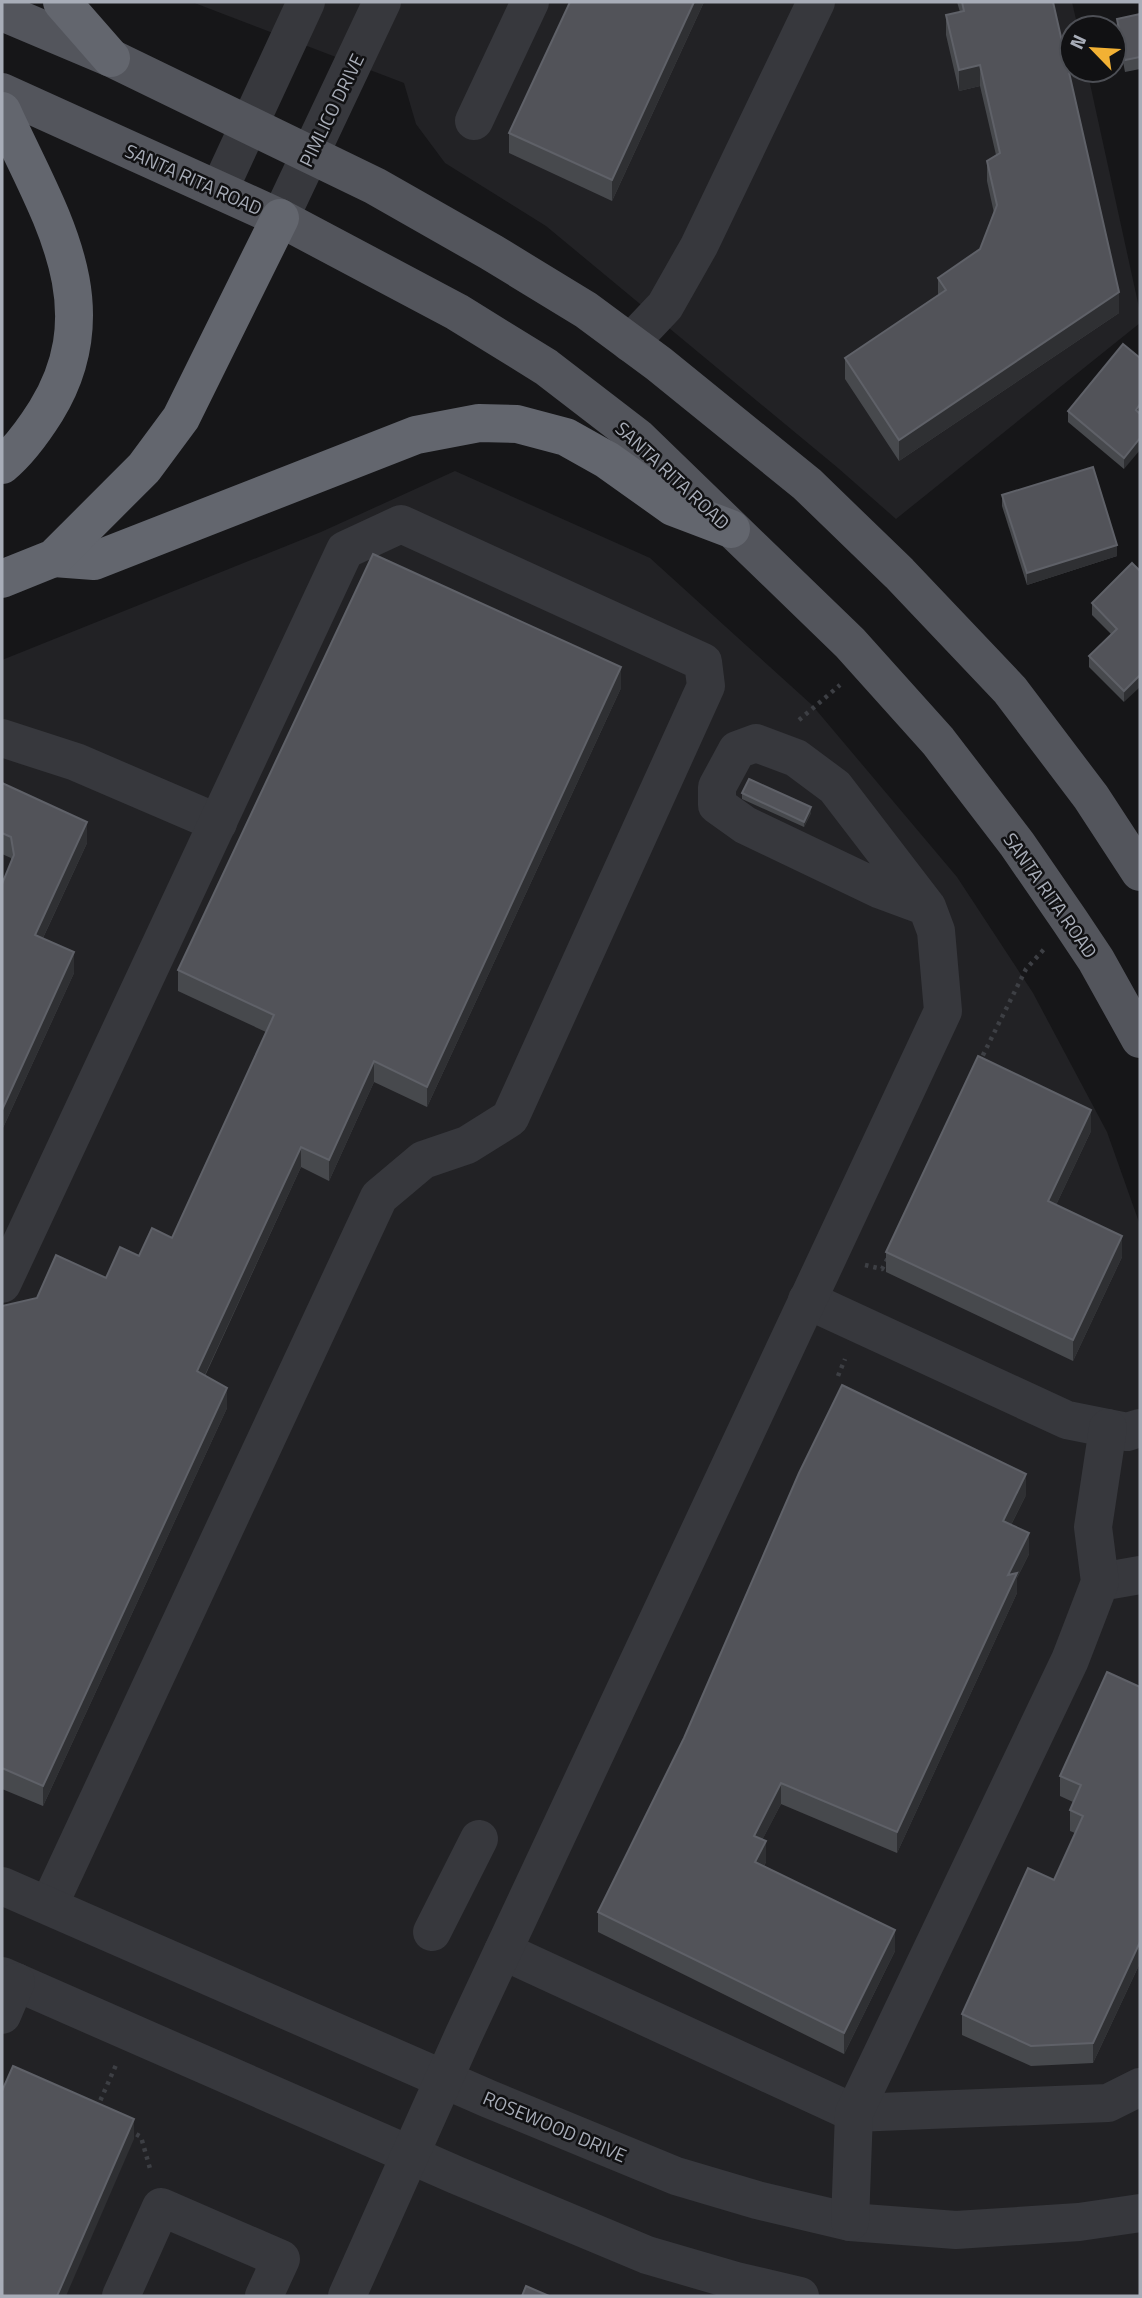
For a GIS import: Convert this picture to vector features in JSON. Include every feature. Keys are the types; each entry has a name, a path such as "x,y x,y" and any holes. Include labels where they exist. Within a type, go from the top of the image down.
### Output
{"highway":[{"path":"62,2 111,58"},
{"path":"2,111 62,244 73,286 75,328 61,387 35,429 2,465"},
{"path":"2,579 54,558 144,468 181,418 280,218"},
{"path":"54,558 94,561 416,435 479,423 517,424 566,437 607,460 673,507 731,529"}],"main road":[{"path":"2,12 111,58 375,186 586,310 630,342 807,484 899,573 1010,690 1091,796 1140,872"},
{"name":"SANTA RITA ROAD","path":"2,92 280,218 457,313 546,368 637,437 850,643 938,741 1017,844 1070,921 1096,960 1140,1039"}],"street":[{"path":"219,190 306,2"},
{"name":"PIMLICO DRIVE","path":"280,218 382,2"},
{"path":"474,121 530,2"},
{"path":"630,342 665,306 699,246 817,2"},
{"path":"2,1284 345,550 401,524 704,662 706,686 510,1118 467,1145 422,1160 379,1197 49,1905"},
{"path":"2,738 76,762 218,823"},
{"path":"347,2296 503,1951 819,1306 943,1011 936,931 927,907 835,787 796,758 756,743 737,750 717,787 717,805 745,825 881,890 927,907"},
{"path":"819,1306 1067,1420 1124,1428 1093,1527 1100,1582 1070,1660 854,2113 850,2222"},
{"path":"1100,1582 1140,1575"},
{"path":"432,1932 479,1839"},
{"name":"ROSEWOOD DRIVE","path":"2,1886 444,2080 676,2176 757,2200 850,2222 956,2230 1079,2222 1140,2213"},
{"path":"503,1951 854,2113 1108,2103 1140,2087"},
{"path":"6,1991 131,2033 647,2255 800,2296"},
{"path":"121,2296 161,2207 281,2259 264,2296"}],"path":[{"path":"976,1070 1026,969 1070,921"},
{"path":"862,1264 882,1269 889,1256"},
{"path":"819,1306 827,1322 849,1349 838,1376"},
{"path":"95,2113 131,2033"},
{"path":"118,2125 141,2137 161,2207"}],"shaded area":[{"path":"192,2 1072,2 1075,14 1058,14 1058,84 1090,84 1140,312 1140,323 896,519 546,226 445,163 416,124 404,83"},
{"path":"455,471 650,558 812,705 957,877 1033,993 1107,1132 1140,1225 1140,2296 2,2296 2,660 321,532"}],"building":[{"path":"570,2 694,2 612,180 509,133"},
{"path":"962,2 1053,2 1058,24 1058,84 1072,84 1119,292 899,440 845,358 946,290 938,278 980,249 997,205 987,161 1000,153 980,65 959,70 946,15 964,11"},
{"path":"1140,14 1140,57 1128,59 1128,17"},
{"path":"1123,344 1140,358 1140,404 1136,410 1140,414 1140,438 1124,458 1068,411"},
{"path":"1093,467 1117,545 1027,573 1002,495"},
{"path":"373,554 621,667 427,1087 374,1061 329,1160 301,1147 197,1371 227,1388 43,1786 2,1768 2,1306 37,1298 56,1255 106,1278 120,1247 139,1256 152,1228 172,1238 274,1015 178,970"},
{"path":"1132,563 1140,571 1140,675 1124,691 1089,656 1117,629 1092,603"},
{"path":"749,779 811,807 804,822 742,793"},
{"path":"2,783 87,822 35,935 74,952 2,1110 2,884 14,855 11,837 2,833"},
{"path":"978,1056 1091,1110 1048,1201 1122,1236 1073,1340 886,1252"},
{"path":"842,1385 1026,1474 1003,1521 1029,1533 1008,1575 1017,1573 897,1832 781,1783 754,1836 766,1841 755,1862 895,1930 844,2033 598,1912 684,1738 799,1473"},
{"path":"1107,1672 1140,1687 1140,1942 1093,2043 1031,2046 962,2014 1028,1868 1054,1880 1083,1816 1070,1810 1081,1785 1060,1776"},
{"path":"13,2066 134,2119 57,2296 2,2296 2,2091"},
{"path":"526,2286 549,2296 522,2296"}]}
